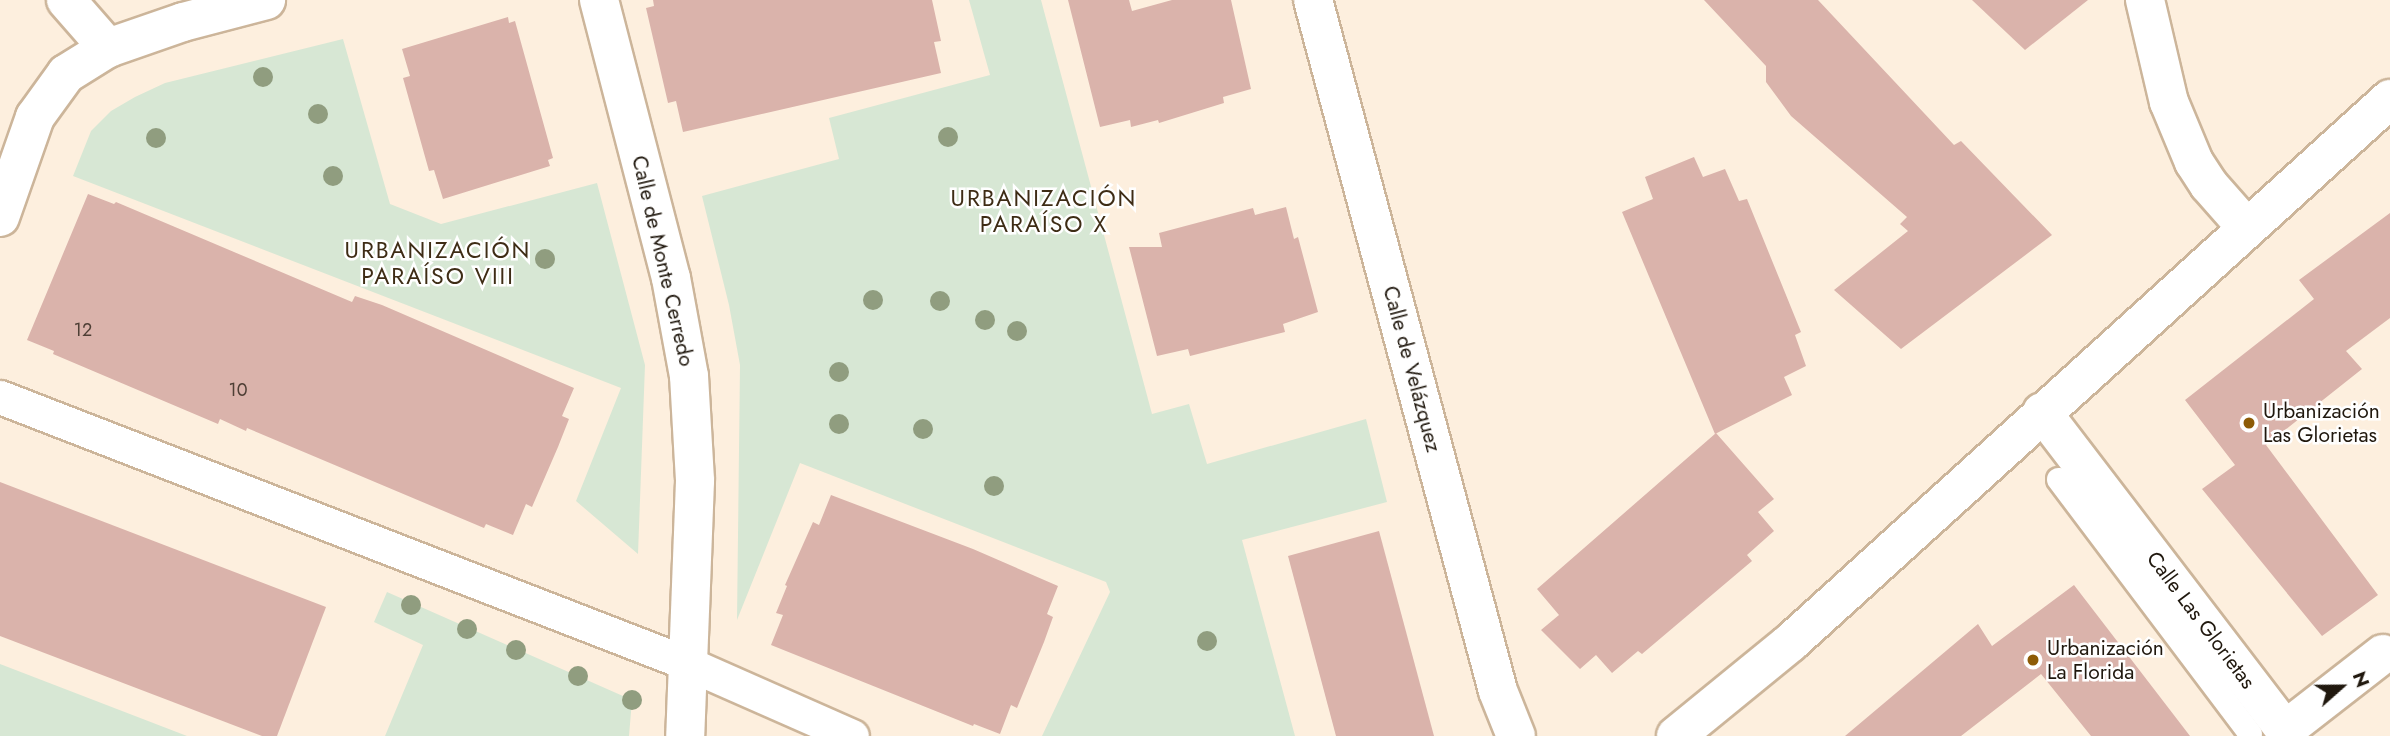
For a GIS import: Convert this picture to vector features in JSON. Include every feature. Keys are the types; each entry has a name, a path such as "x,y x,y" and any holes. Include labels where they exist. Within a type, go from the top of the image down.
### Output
{"street":[{"path":"66,0 108,48"},
{"path":"0,217 35,117 66,74 108,48 183,22 266,0"},
{"name":"Calle de Monte Cerredo","path":"599,0 671,278 689,376 695,481 685,736"},
{"name":"Calle de Velázquez","path":"1313,0 1498,691 1516,736"},
{"path":"2145,0 2169,102 2194,162 2209,185 2246,227"},
{"path":"1676,736 1790,643 2390,99"},
{"path":"0,397 689,664 852,736"},
{"name":"Calle Las Glorietas","path":"2042,412 2285,730 2384,654"}],"lane":[{"path":"2058,479 2250,734"}],"green space":[{"path":"969,0 1041,0 1152,414 1189,404 1207,464 1366,419 1387,502 1242,540 1295,736 1042,736 1110,592 1106,582 800,463 737,620 740,365 729,305 702,196 839,159 829,118 990,75"},
{"path":"343,39 390,204 441,224 597,183 645,365 638,554 576,501 621,388 73,176 91,131 111,111 135,97 165,83"},
{"path":"387,592 632,700 629,736 385,736 423,645 374,622"},
{"path":"0,664 187,736 0,736"}],"building":[{"path":"653,0 932,0 941,41 934,42 941,73 683,132 676,101 668,103 646,8 654,6"},
{"path":"1068,0 1129,0 1132,11 1172,0 1231,0 1251,89 1223,97 1224,103 1159,123 1158,120 1131,127 1130,120 1100,127"},
{"path":"1704,0 1818,0 1954,145 1961,141 2052,235 1901,349 1834,290 1908,231 1900,224 1907,217 1791,116 1766,82 1766,66"},
{"path":"1972,0 2088,0 2025,50"},
{"path":"508,17 509,23 515,21 553,158 548,160 550,166 443,199 434,170 429,171 403,78 410,76 402,49"},
{"path":"1694,157 1703,177 1725,169 1739,201 1747,199 1801,332 1795,335 1806,366 1784,377 1792,395 1715,434 1622,212 1653,199 1645,177"},
{"path":"88,194 114,204 116,202 352,302 355,296 382,305 574,388 562,416 569,419 558,447 532,507 526,504 513,535 486,524 484,528 247,428 246,431 220,419 218,424 53,354 54,351 27,340"},
{"path":"1286,207 1294,239 1298,237 1318,312 1283,324 1285,332 1190,356 1188,349 1157,356 1129,247 1162,247 1159,233 1253,208 1255,215"},
{"name":"Urbanización Las Glorietas","path":"2390,213 2390,318 2346,351 2362,369 2266,445 2378,595 2322,636 2202,489 2235,465 2185,400 2314,299 2299,280"},
{"path":"1716,433 1774,499 1758,512 1774,531 1747,555 1752,561 1642,654 1638,651 1612,673 1596,655 1580,669 1541,630 1559,615 1537,589"},
{"path":"0,482 326,607 277,736 262,736 0,636"},
{"path":"831,495 973,549 1058,586 1047,614 1053,617 1044,642 1017,708 1011,705 1000,734 974,724 973,726 771,645 783,615 776,613 787,586 785,585 813,522 819,525"},
{"path":"1379,531 1434,736 1336,736 1288,556"},
{"name":"Urbanización La Florida","path":"2074,585 2190,736 2091,736 2041,674 1961,736 1845,736 1978,624 1992,646"}],"place":[{"name":"Urbanización Las Glorietas","path":"2249,423"},
{"name":"Urbanización La Florida","path":"2033,660"}],"district":[{"name":"URBANIZACIÓN PARAÍSO X","path":"1044,211"},
{"name":"URBANIZACIÓN PARAÍSO VIII","path":"438,263"}]}
